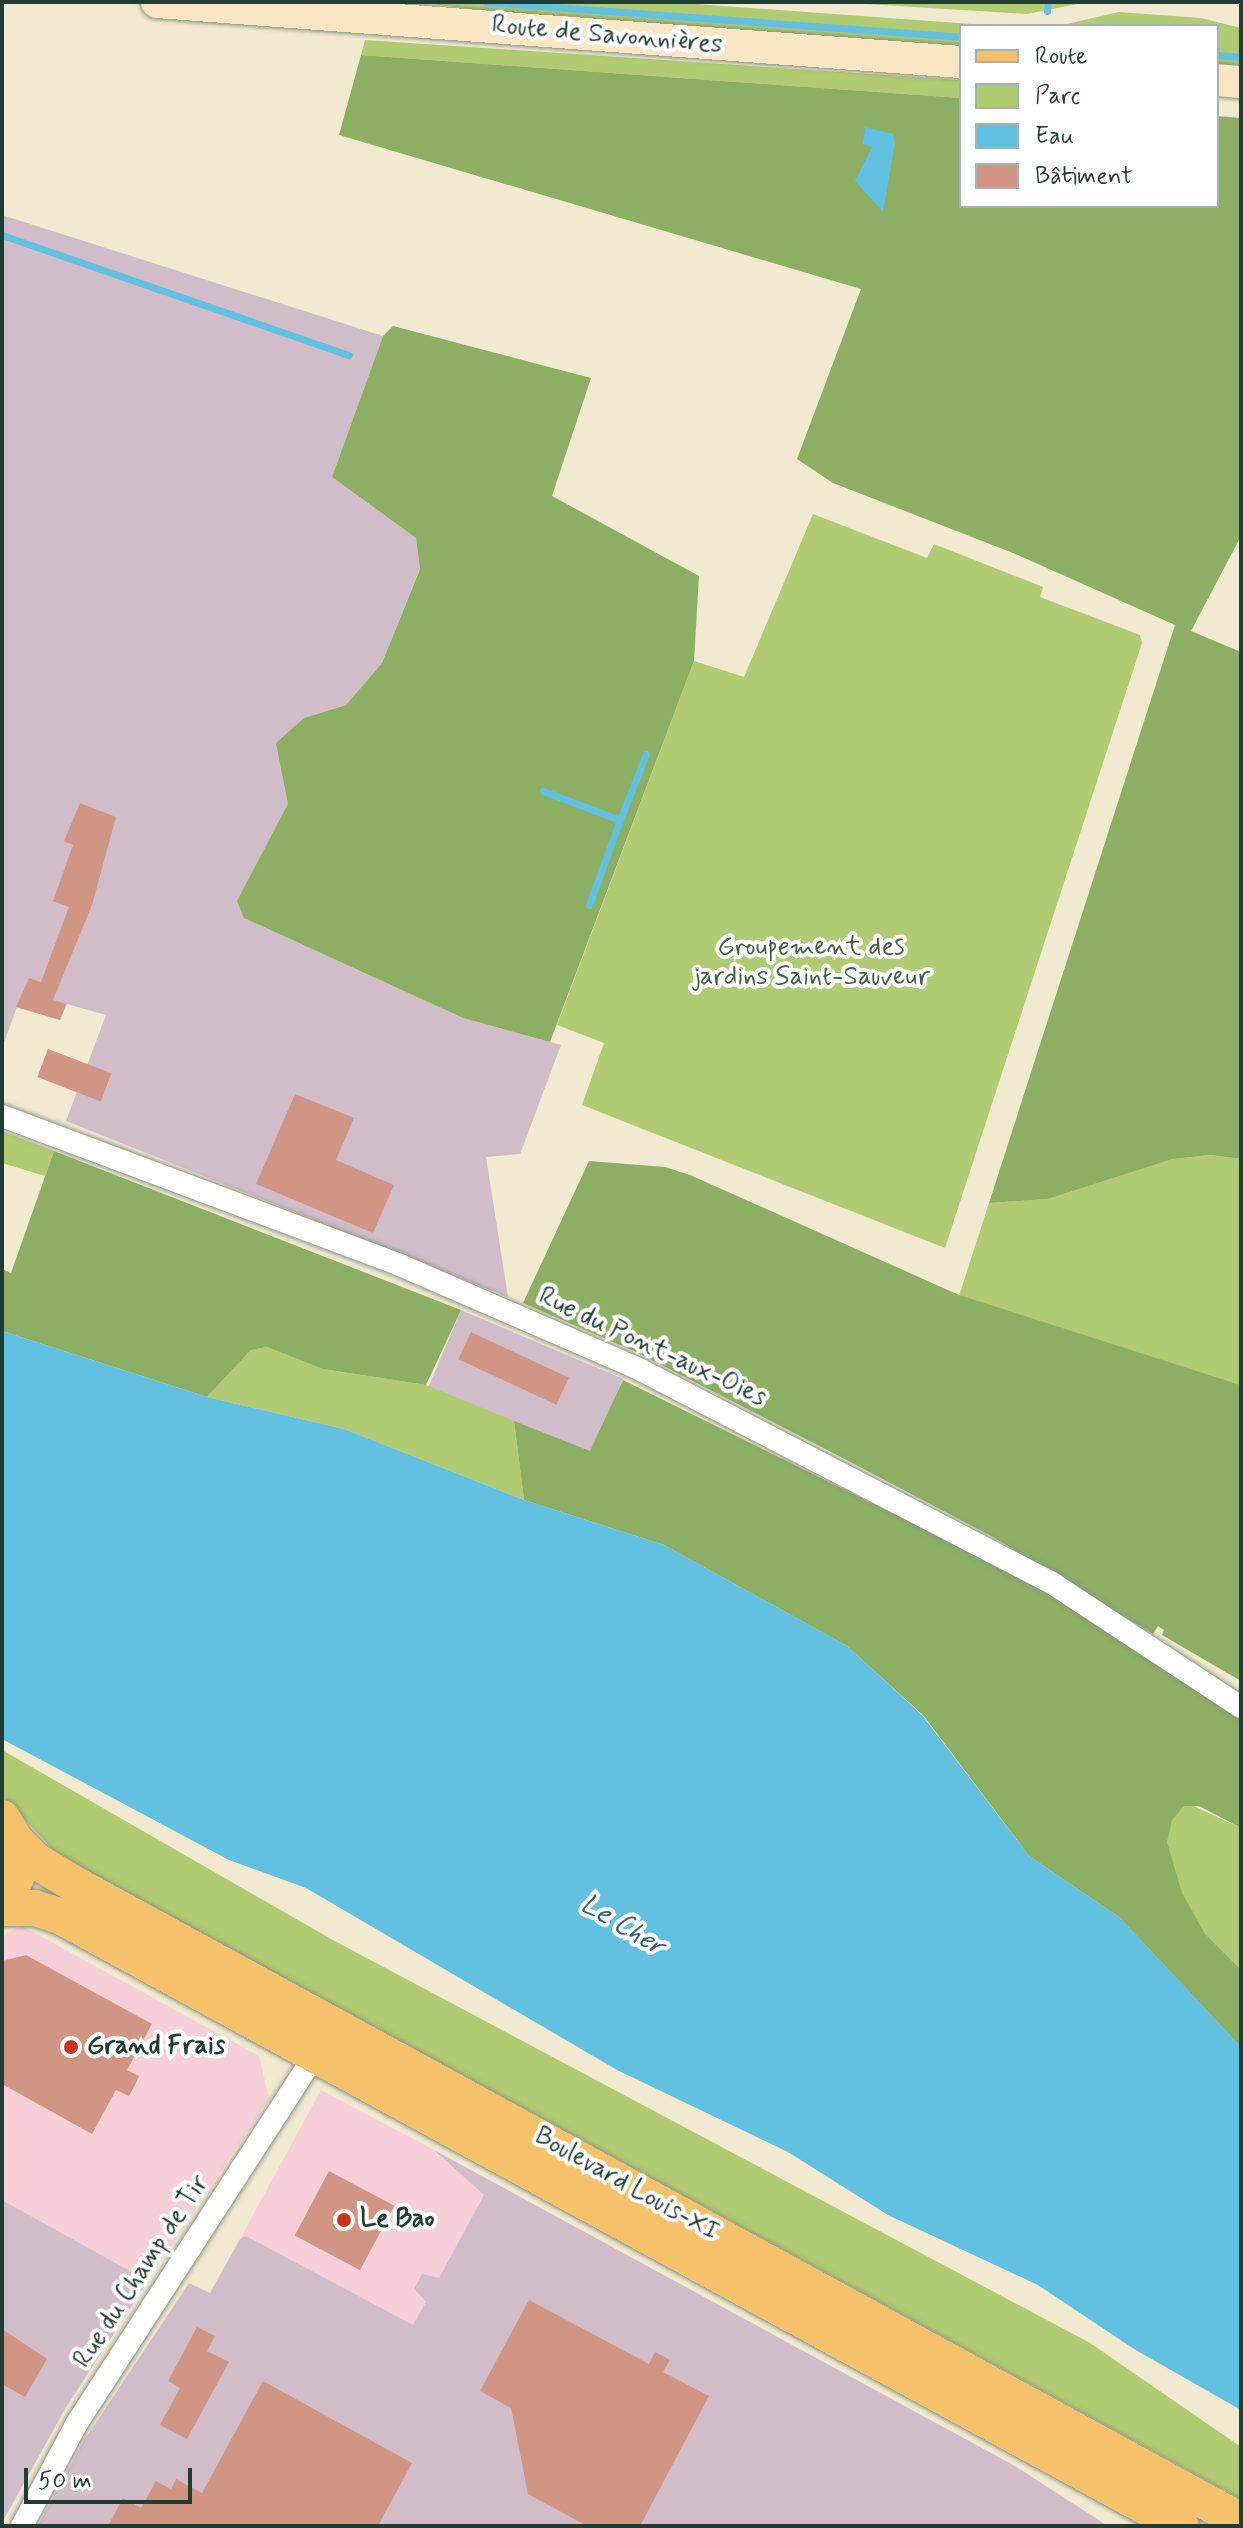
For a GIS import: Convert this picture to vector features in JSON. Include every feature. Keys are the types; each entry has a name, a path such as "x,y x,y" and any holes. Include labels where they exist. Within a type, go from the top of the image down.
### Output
{"main road":[{"name":"Route de Savonnières","path":"157,2 959,62"},
{"path":"1219,80 1241,82"},
{"path":"2,1902 16,1878 9,1830"},
{"name":"Boulevard Louis-XI","path":"9,1830 76,1885 1241,2521"},
{"name":"Boulevard Louis-XI","path":"2,1908 35,1908 60,1916 1181,2526"}],"street":[{"name":"Rue du Pont-aux-Oies","path":"2,1116 400,1265 641,1370 1052,1583 1241,1707"},
{"name":"Rue du Champ de Tir","path":"22,2526 77,2423 316,2053"}],"shaded area":[{"path":"2,215 383,336 332,477 416,538 420,568 382,663 346,705 304,718 284,775 288,804 244,918 463,1018 561,1045 520,1154 486,1157 508,1297 66,1121 106,1015 67,1004 60,1020 17,1007 2,1048"},
{"path":"461,1310 623,1379 591,1455 429,1386"},
{"path":"22,1926 259,2056 269,2099 148,2281 2,2200 2,1936"},
{"path":"321,2090 434,2150 484,2195 439,2279 429,2278 414,2290 426,2302 413,2326 246,2237 240,2239"},
{"path":"434,2150 1015,2466 1108,2526 38,2526 83,2442 189,2283 210,2293 240,2239 246,2236 413,2325 426,2302 414,2289 422,2274 439,2278 484,2195"},
{"path":"2,2200 148,2281 65,2409 2,2523"}],"green space":[{"path":"415,2 669,2 972,24 959,24 959,50 521,15"},
{"path":"835,2 1087,2 1027,14"},
{"path":"1119,12 1201,18 1241,28 1241,69 1219,67 1219,24 1067,24"},
{"path":"365,40 959,80 959,98 361,55"},
{"path":"361,55 959,98 959,208 1219,208 1219,116 1241,118 1241,536 1191,631 1241,652 1241,1159 1210,1155 1173,1159 1048,1199 989,1203 1175,625 1013,553 833,483 797,459 861,289 339,135"},
{"path":"393,326 591,378 552,496 699,576 694,661 550,1042 463,1018 244,918 237,901 288,804 276,743 304,718 346,705 382,663 420,569 416,538 332,477 383,336"},
{"name":"Groupement des jardins Saint-Sauveur","path":"813,514 927,558 934,544 1043,587 1040,597 1140,635 1142,643 945,1248 582,1105 604,1043 557,1025 694,661 744,677"},
{"path":"2,1131 54,1151 45,1176 2,1163"},
{"path":"54,1151 461,1310 426,1385 323,1369 267,1347 251,1350 207,1397 2,1331 2,1269 11,1273"},
{"path":"1210,1155 1241,1159 1241,1385 959,1296 989,1203 1048,1199 1173,1159"},
{"path":"589,1161 665,1167 690,1175 959,1295 1241,1385 1241,1681 1162,1635 1164,1630 1158,1626 1153,1634 993,1537 636,1352 523,1303"},
{"path":"267,1347 323,1369 426,1385 514,1421 524,1500 344,1429 207,1397 251,1350"},
{"path":"623,1380 1019,1576 1117,1634 1241,1720 1241,1828 1199,1806 1184,1806 1172,1820 1167,1842 1182,1893 1205,1934 1241,1970 1241,2047 1119,1917 1029,1856 923,1715 847,1646 664,1545 524,1500 514,1421 590,1451"},
{"path":"847,1646 1241,1828 1241,2047 1119,1917 990,1798 923,1715"},
{"path":"2,1750 331,1939 1090,2343 1241,2447 1241,2499 56,1853 2,1795"}],"water":[{"path":"865,127 893,134 895,143 883,212 855,181 872,147 863,144"},
{"name":"Le Cher","path":"2,1331 207,1397 344,1429 524,1500 664,1545 847,1646 922,1715 1029,1856 1119,1917 1241,2047 1241,2410 1134,2349 1038,2285 888,2215 788,2152 617,2070 306,1888 229,1860 2,1739"}],"building":[{"path":"80,803 116,817 92,905 53,1000 66,1004 60,1020 16,1007 29,978 41,982 69,907 53,901 73,845 64,841"},
{"path":"48,1049 111,1073 101,1101 37,1077"},
{"path":"295,1094 354,1118 336,1160 394,1185 373,1233 256,1184"},
{"path":"471,1332 569,1378 556,1405 458,1359"},
{"name":"Grand Frais","path":"26,1955 152,2024 127,2070 139,2076 129,2096 116,2090 92,2134 2,2084 2,1961"},
{"name":"Le Bao","path":"329,2171 394,2206 360,2270 295,2235"},
{"path":"529,2300 649,2364 655,2352 670,2360 663,2372 709,2396 640,2526 587,2526 528,2494 511,2408 480,2391"},
{"path":"197,2327 215,2336 207,2351 229,2362 187,2439 160,2425 180,2388 168,2381"},
{"path":"2,2329 47,2359 25,2397 2,2384"},
{"path":"263,2381 412,2463 378,2526 108,2526 123,2498 141,2508 156,2481 171,2489 176,2479 202,2493"}],"waterway":[{"path":"486,2 959,37"},
{"path":"1047,11 1048,2"},
{"path":"1219,55 1241,57"},
{"path":"2,235 349,355"},
{"path":"543,791 620,820 646,754"},
{"path":"589,905 620,820"}],"place":[{"name":"Grand Frais","path":"71,2047"},
{"name":"Le Bao","path":"344,2220"}]}
